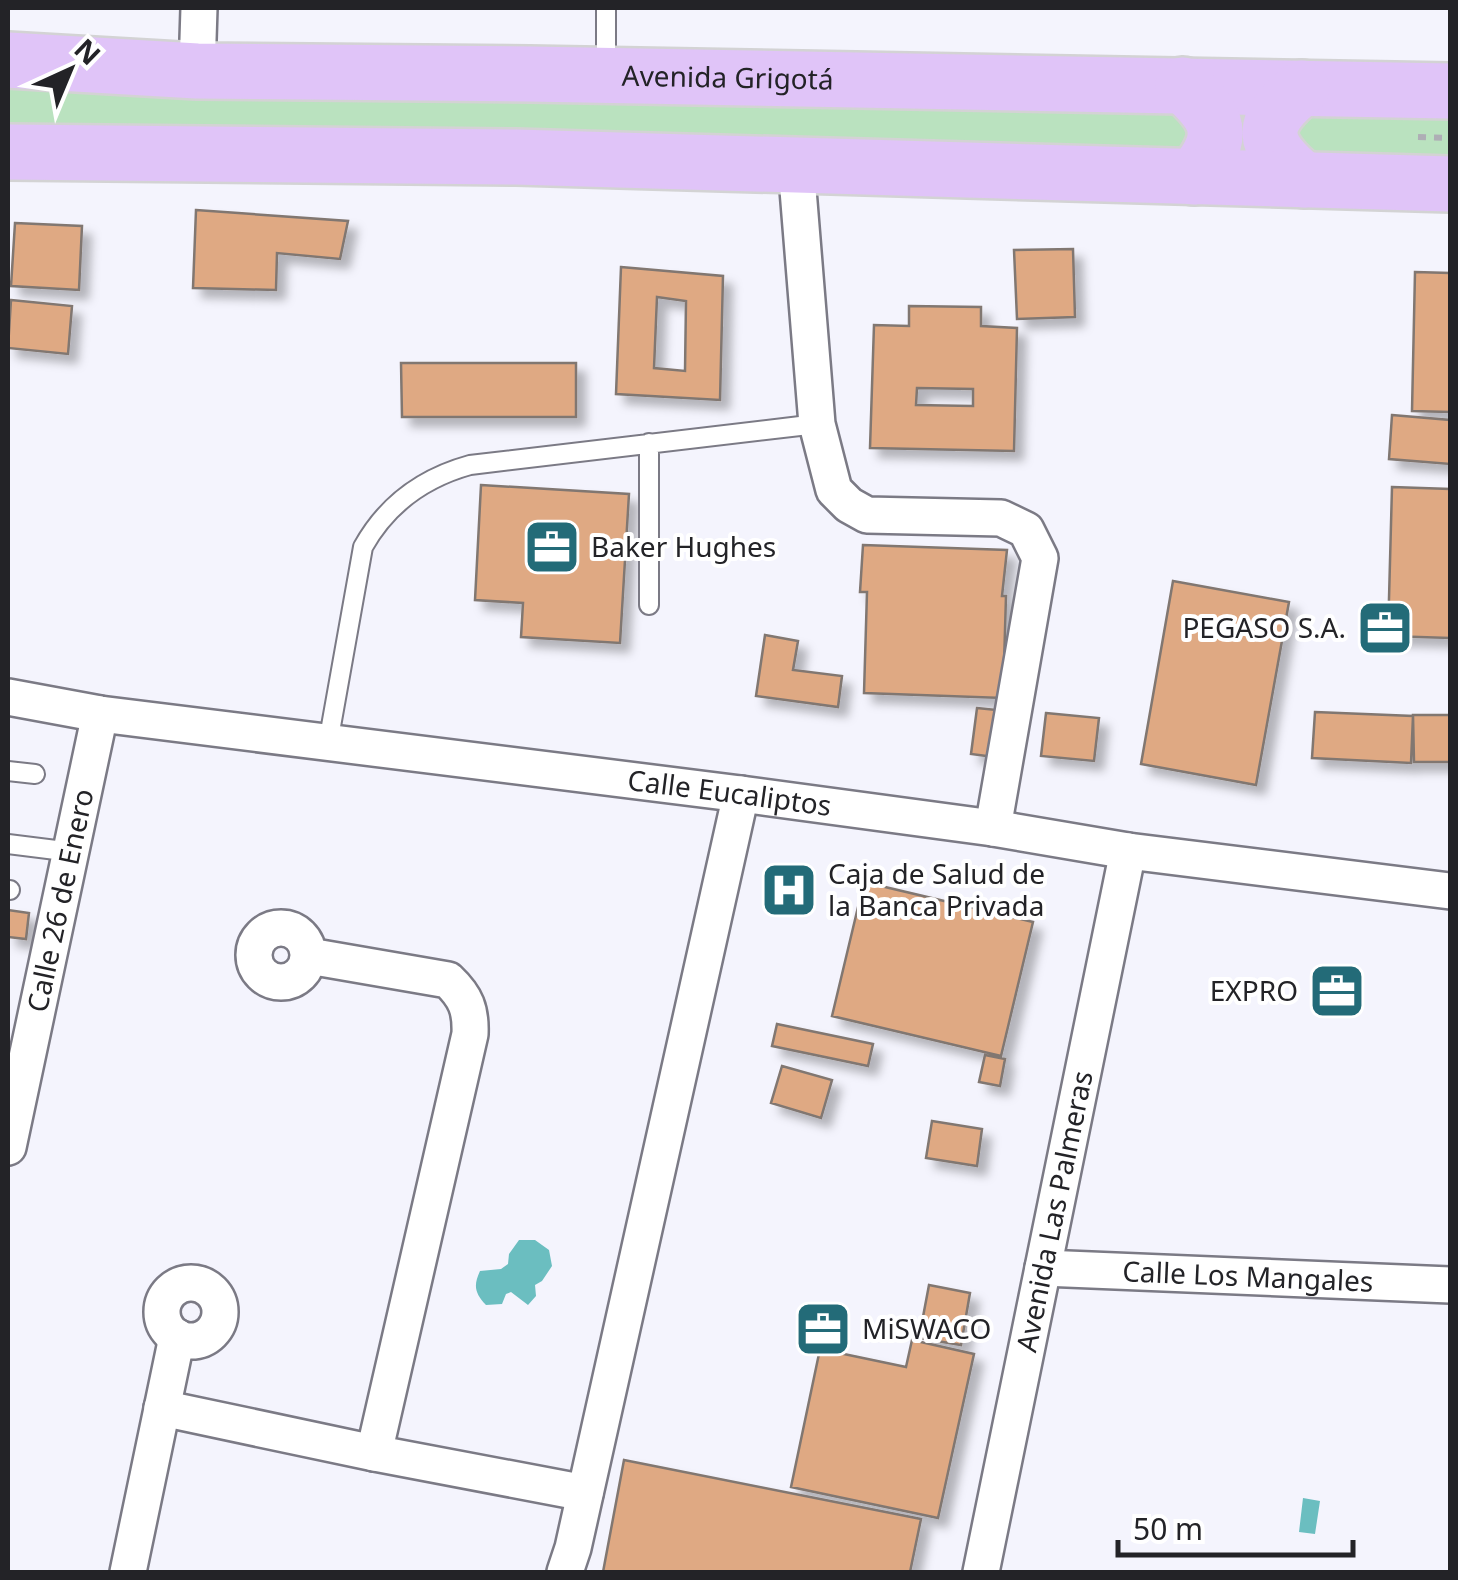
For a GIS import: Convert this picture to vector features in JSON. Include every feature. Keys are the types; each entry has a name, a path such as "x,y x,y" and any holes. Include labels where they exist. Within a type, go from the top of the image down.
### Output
{"highway":[{"name":"Avenida Grigotá","path":"8,60 197,72 1450,90"},
{"path":"1183,86 1208,108 1216,133 1209,157 1194,177"},
{"path":"1302,88 1277,107 1269,134 1280,161 1304,180"},
{"path":"8,152 516,157 1450,184"}],"street":[{"path":"197,72 198,8"},
{"path":"796,165 816,424 834,490 848,505 867,514 1001,518 1026,530 1040,558 994,828"},
{"name":"Calle Eucaliptos","path":"8,697 100,714 741,794 994,828 1128,851 1450,892"},
{"name":"Calle 26 de Enero","path":"8,1146 100,714"},
{"path":"564,1572 741,794"},
{"name":"Avenida Las Palmeras","path":"981,1572 1128,851"},
{"path":"308,956 448,980 462,993 471,1012 470,1034 374,1453"},
{"name":"Calle Los Mangales","path":"1043,1268 1450,1285"},
{"path":"128,1572 177,1338"},
{"path":"162,1408 585,1493"}],"lane":[{"path":"606,8 606,75"},
{"path":"328,742 363,547 378,521 405,496 442,472 470,465 816,424"},
{"path":"648,605 649,443"},
{"path":"8,771 35,774"},
{"path":"8,844 72,852"}],"green space":[{"path":"8,86 1180,111 1197,123 1181,151 8,128"},
{"path":"1296,115 1450,119 1450,158 1302,157 1282,129"}],"water":[{"path":"519,1240 535,1240 549,1250 552,1266 535,1285 536,1296 528,1305 511,1292 502,1304 486,1305 476,1289 480,1271 501,1269 508,1264 509,1254"},
{"path":"1303,1498 1320,1501 1315,1534 1299,1532"}],"building":[{"path":"196,210 348,221 340,259 277,253 276,290 193,288"},
{"path":"15,223 82,226 79,290 11,286"},
{"path":"1073,249 1075,317 1017,319 1014,250"},
{"path":"621,267 723,276 720,400 616,394","holes":["657,297 686,301 685,371 654,368"]},
{"path":"1415,272 1450,273 1450,412 1412,411"},
{"path":"11,300 72,306 68,354 8,348"},
{"path":"909,306 981,307 981,326 1017,328 1014,451 870,448 874,325 909,326","holes":["917,388 973,389 973,406 916,405"]},
{"path":"401,363 576,363 576,417 402,417"},
{"path":"1392,415 1450,420 1450,464 1389,459"},
{"name":"Baker Hughes","path":"481,485 629,494 620,643 521,637 523,603 475,600"},
{"path":"1392,487 1450,489 1450,638 1388,636"},
{"path":"863,545 1007,550 1002,596 1006,596 1003,698 864,693 867,592 860,592"},
{"path":"1173,581 1289,602 1256,785 1141,764"},
{"path":"765,635 798,641 793,670 842,676 838,707 756,696"},
{"path":"977,708 1007,711 1002,758 971,754"},
{"path":"1315,712 1413,716 1411,763 1312,758"},
{"path":"1046,713 1099,718 1094,761 1041,756"},
{"path":"1413,715 1450,715 1450,762 1414,762"},
{"path":"864,882 1033,922 1001,1056 832,1016"},
{"path":"8,910 29,913 26,939 8,937"},
{"path":"777,1024 873,1044 868,1066 772,1046"},
{"path":"985,1055 1005,1059 1000,1086 979,1082"},
{"path":"782,1066 832,1080 821,1118 771,1103"},
{"path":"932,1121 982,1129 977,1166 926,1158"},
{"path":"929,1285 970,1293 961,1345 919,1338"},
{"path":"912,1340 974,1354 938,1518 791,1487 820,1349 906,1367"},
{"path":"624,1460 921,1519 910,1572 603,1572"}],"place":[{"name":"Baker Hughes","path":"552,547"},
{"name":"PEGASO S.A.","path":"1385,628"},
{"name":"Caja de Salud de la Banca Privada","path":"789,890"},
{"name":"EXPRO","path":"1337,991"},
{"name":"MiSWACO","path":"823,1329"}]}
